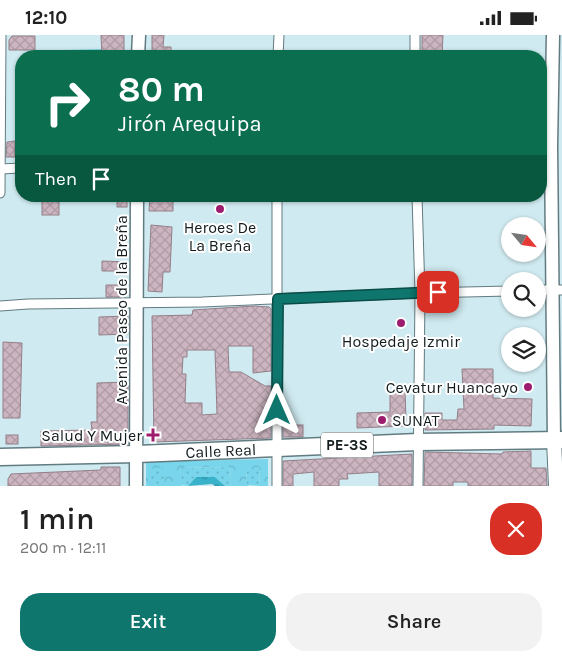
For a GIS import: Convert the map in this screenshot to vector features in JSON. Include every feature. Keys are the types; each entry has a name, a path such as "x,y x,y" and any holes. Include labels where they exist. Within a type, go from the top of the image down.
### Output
{"highway":[{"name":"Calle Real","path":"0,457 418,442 558,440"}],"main road":[{"path":"556,486 558,440"}],"street":[{"path":"0,193 1,35"},
{"path":"138,50 139,35"},
{"path":"278,35 278,50"},
{"path":"415,35 415,50"},
{"path":"547,130 553,35"},
{"path":"547,158 558,290 558,440"},
{"path":"0,169 15,168"},
{"name":"Avenida Paseo de la Breña","path":"136,486 137,202"},
{"path":"277,202 277,486"},
{"path":"417,202 420,293 418,486"},
{"path":"0,306 202,302 501,291"}],"green space":[{"path":"101,49 101,50 64,50"},
{"path":"268,459 268,486 260,486 259,467 246,468 247,484 249,486 229,486 231,483 230,467 180,468 182,486 165,486 164,468 149,468 149,486 146,486 146,462"},
{"path":"230,467 231,483 229,486 225,486 215,477 196,477 188,486 181,485 180,468"},
{"path":"246,467 259,467 260,486 247,485"},
{"path":"149,468 165,468 165,486 149,486"}],"water":[{"path":"196,477 215,477 225,486 215,486 212,484 188,486"}],"building":[{"path":"101,35 124,35 124,50 102,50"},
{"path":"152,35 164,35 163,47 171,47 171,50 152,50"},
{"path":"422,35 443,35 442,50 422,50"},
{"path":"12,36 35,36 35,50 9,50 9,40"},
{"path":"15,141 15,157 6,157 7,142"},
{"path":"42,202 59,202 59,215 42,215"},
{"path":"117,202 127,202 127,207 117,207"},
{"path":"150,202 173,202 173,211 149,211"},
{"path":"151,225 172,227 170,272 163,272 162,292 148,291"},
{"path":"102,261 127,262 126,271 102,271"},
{"path":"106,285 123,285 123,294 120,297 106,297"},
{"path":"254,306 269,307 271,309 271,371 253,373 253,346 228,346 229,372 241,372 265,386 271,386 271,438 154,442 152,316 192,315 193,310","holes":["187,350 215,350 217,414 202,415 202,403 185,403 186,374 182,374 183,357 187,357"]},
{"path":"128,316 128,334 99,335 99,317"},
{"path":"3,342 22,343 20,418 3,418"},
{"path":"462,369 493,369 493,398 532,399 531,426 494,425 494,429 425,430 425,413 442,413 442,420 457,420 458,409 464,409"},
{"path":"128,382 128,444 41,446 41,431 92,430 91,422 97,422 97,383"},
{"path":"405,390 406,421 404,426 357,428 357,413 390,412 390,391"},
{"path":"283,425 303,425 303,437 283,437"},
{"path":"6,435 18,435 18,444 6,444"},
{"path":"531,451 531,468 546,468 547,486 468,486 468,482 453,482 453,486 424,486 425,452 502,454 503,452"},
{"path":"412,454 412,486 379,486 379,472 347,474 348,479 339,479 339,486 314,486 314,472 293,474 293,486 283,486 283,461"},
{"path":"101,467 120,467 120,486 8,486 8,479 11,474 101,470"}],"place":[{"name":"Heroes De La Breña","path":"220,209"},
{"name":"Hospedaje Izmir","path":"401,323"},
{"name":"Cevatur Huancayo","path":"528,387"},
{"name":"SUNAT","path":"382,420"},
{"name":"Salud Y Mujer","path":"153,435"}],"route":[{"path":"277,410 278,299 438,292"}]}
